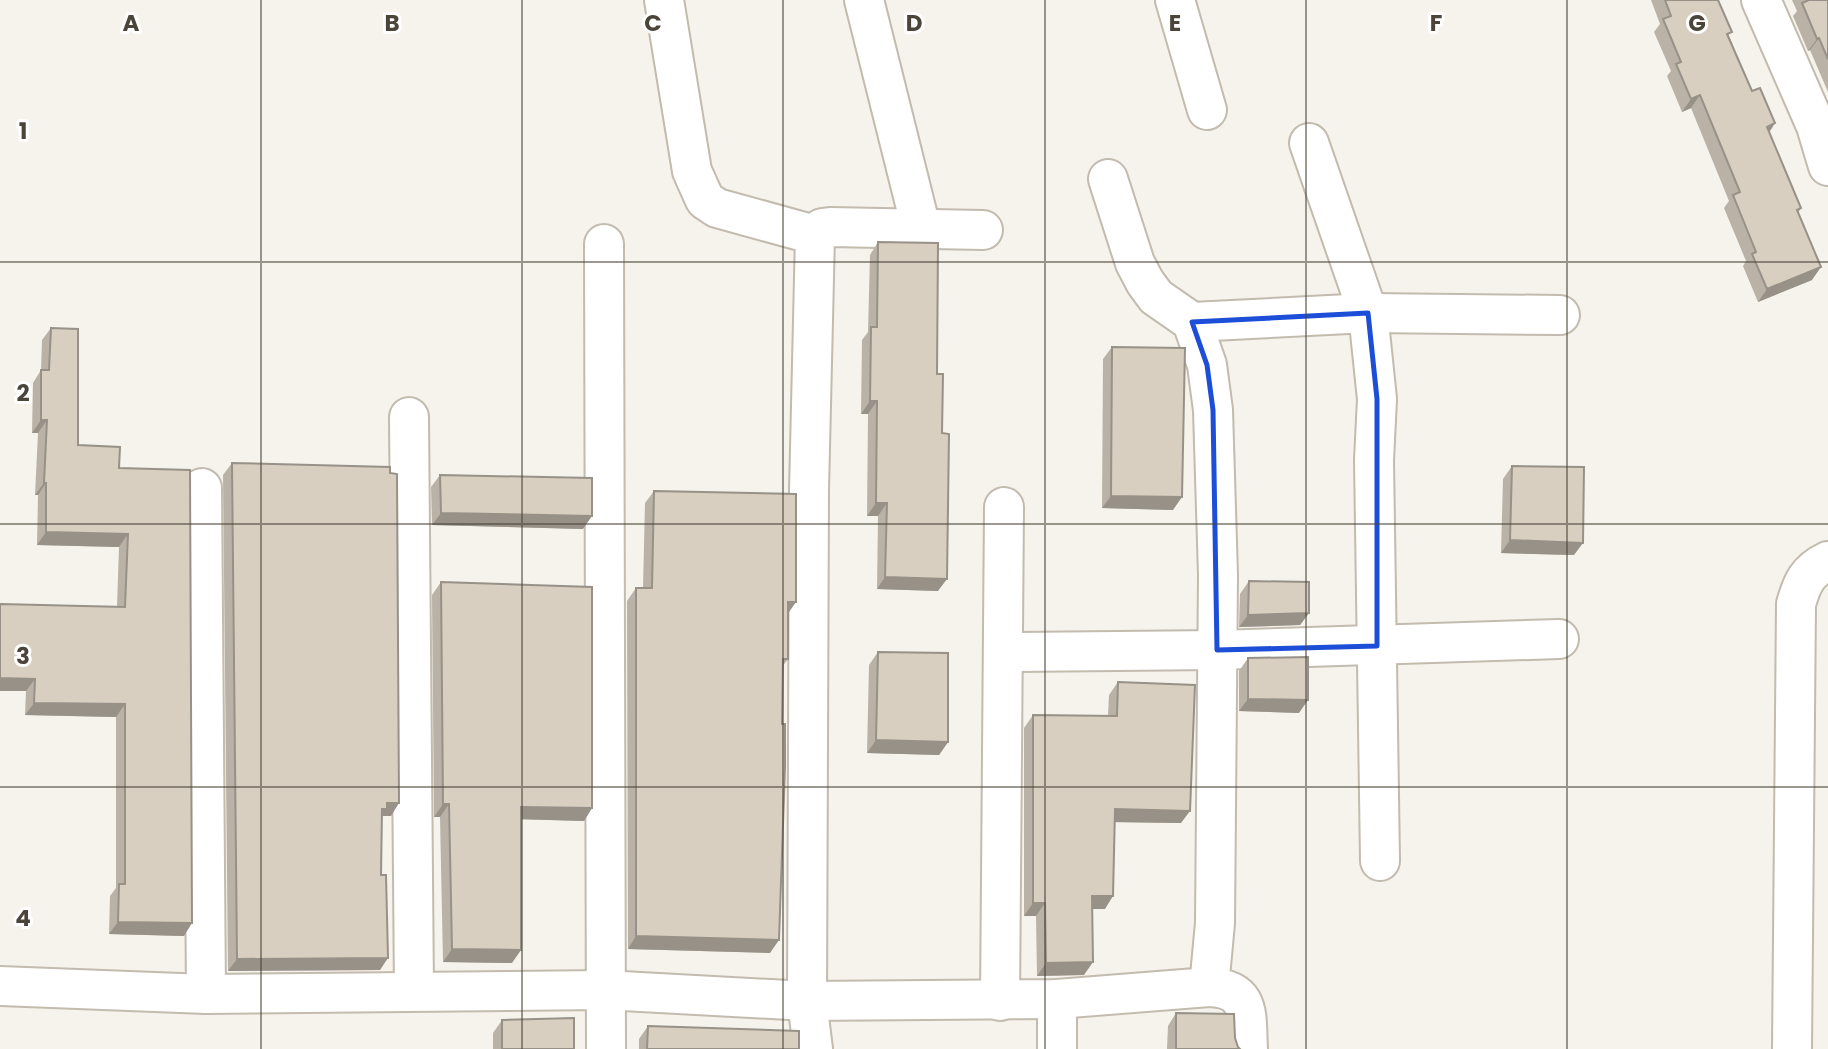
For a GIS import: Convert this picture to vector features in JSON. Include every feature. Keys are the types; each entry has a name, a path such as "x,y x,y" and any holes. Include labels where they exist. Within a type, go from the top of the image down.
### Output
{"street":[{"path":"664,0 692,171 705,200 717,208 815,235"},
{"path":"864,0 921,228"},
{"path":"1175,0 1207,110"},
{"path":"1760,0 1822,123 1828,166"},
{"path":"1308,143 1368,313 1377,398 1374,460 1380,861"},
{"path":"1108,179 1135,263 1145,282 1156,297 1192,322 1208,365 1213,410 1217,650 1215,923 1209,987"},
{"path":"813,1049 807,1001 809,491 815,235 822,228 830,227 983,230"},
{"path":"604,244 606,1049"},
{"path":"1192,322 1368,313 1560,315"},
{"path":"409,417 414,991"},
{"path":"202,488 206,994"},
{"path":"1000,1001 1004,507"},
{"path":"1792,1049 1796,604 1803,581 1816,567 1828,561"},
{"path":"1003,652 1217,650 1559,639"},
{"path":"0,986 206,994 604,990 807,1001 1000,1001 1209,987 1228,989 1242,1001 1246,1010 1248,1049"},
{"path":"1057,999 1057,1049"}],"highlighted area":[{"path":"1368,313 1377,399 1377,646 1217,650 1213,410 1207,365 1192,322"}],"building":[{"path":"1665,0 1718,0 1732,32 1727,34 1752,91 1760,88 1775,123 1767,127 1801,208 1797,210 1821,267 1767,289 1752,254 1756,252 1733,195 1740,192 1700,95 1691,99 1676,64 1681,62 1663,19 1671,16"},
{"path":"1806,0 1828,0 1828,59 1802,3"},
{"path":"878,242 938,243 937,374 943,374 942,433 949,434 947,579 885,577 887,503 876,503 877,401 870,401 871,327 877,327"},
{"path":"51,328 78,329 78,445 120,447 119,468 190,470 192,923 118,922 119,884 125,884 125,704 34,703 35,679 0,678 0,604 125,607 128,534 46,532 44,483 47,420 41,420 41,370 49,370"},
{"path":"1112,347 1185,348 1182,497 1111,496"},
{"path":"232,463 390,467 390,473 397,474 399,803 387,803 387,809 382,809 381,875 386,875 388,958 237,959"},
{"path":"1512,466 1584,467 1583,543 1510,540"},
{"path":"440,475 592,478 592,516 441,513"},
{"path":"654,491 796,494 796,602 788,602 788,659 783,659 782,724 785,724 785,767 779,940 636,936 636,588 652,588"},
{"path":"1249,581 1309,582 1309,613 1248,615"},
{"path":"441,582 592,587 592,808 521,807 521,950 452,949 449,804 443,804"},
{"path":"878,652 948,653 948,742 876,740"},
{"path":"1308,657 1308,700 1248,699 1248,658"},
{"path":"1118,682 1195,685 1190,811 1115,809 1113,896 1092,896 1093,962 1046,963 1045,903 1033,903 1033,715 1117,716"},
{"path":"1176,1013 1234,1014 1235,1038 1240,1049 1176,1049"},
{"path":"574,1018 574,1049 502,1049 502,1020"},
{"path":"648,1026 799,1031 799,1049 647,1049"}]}
